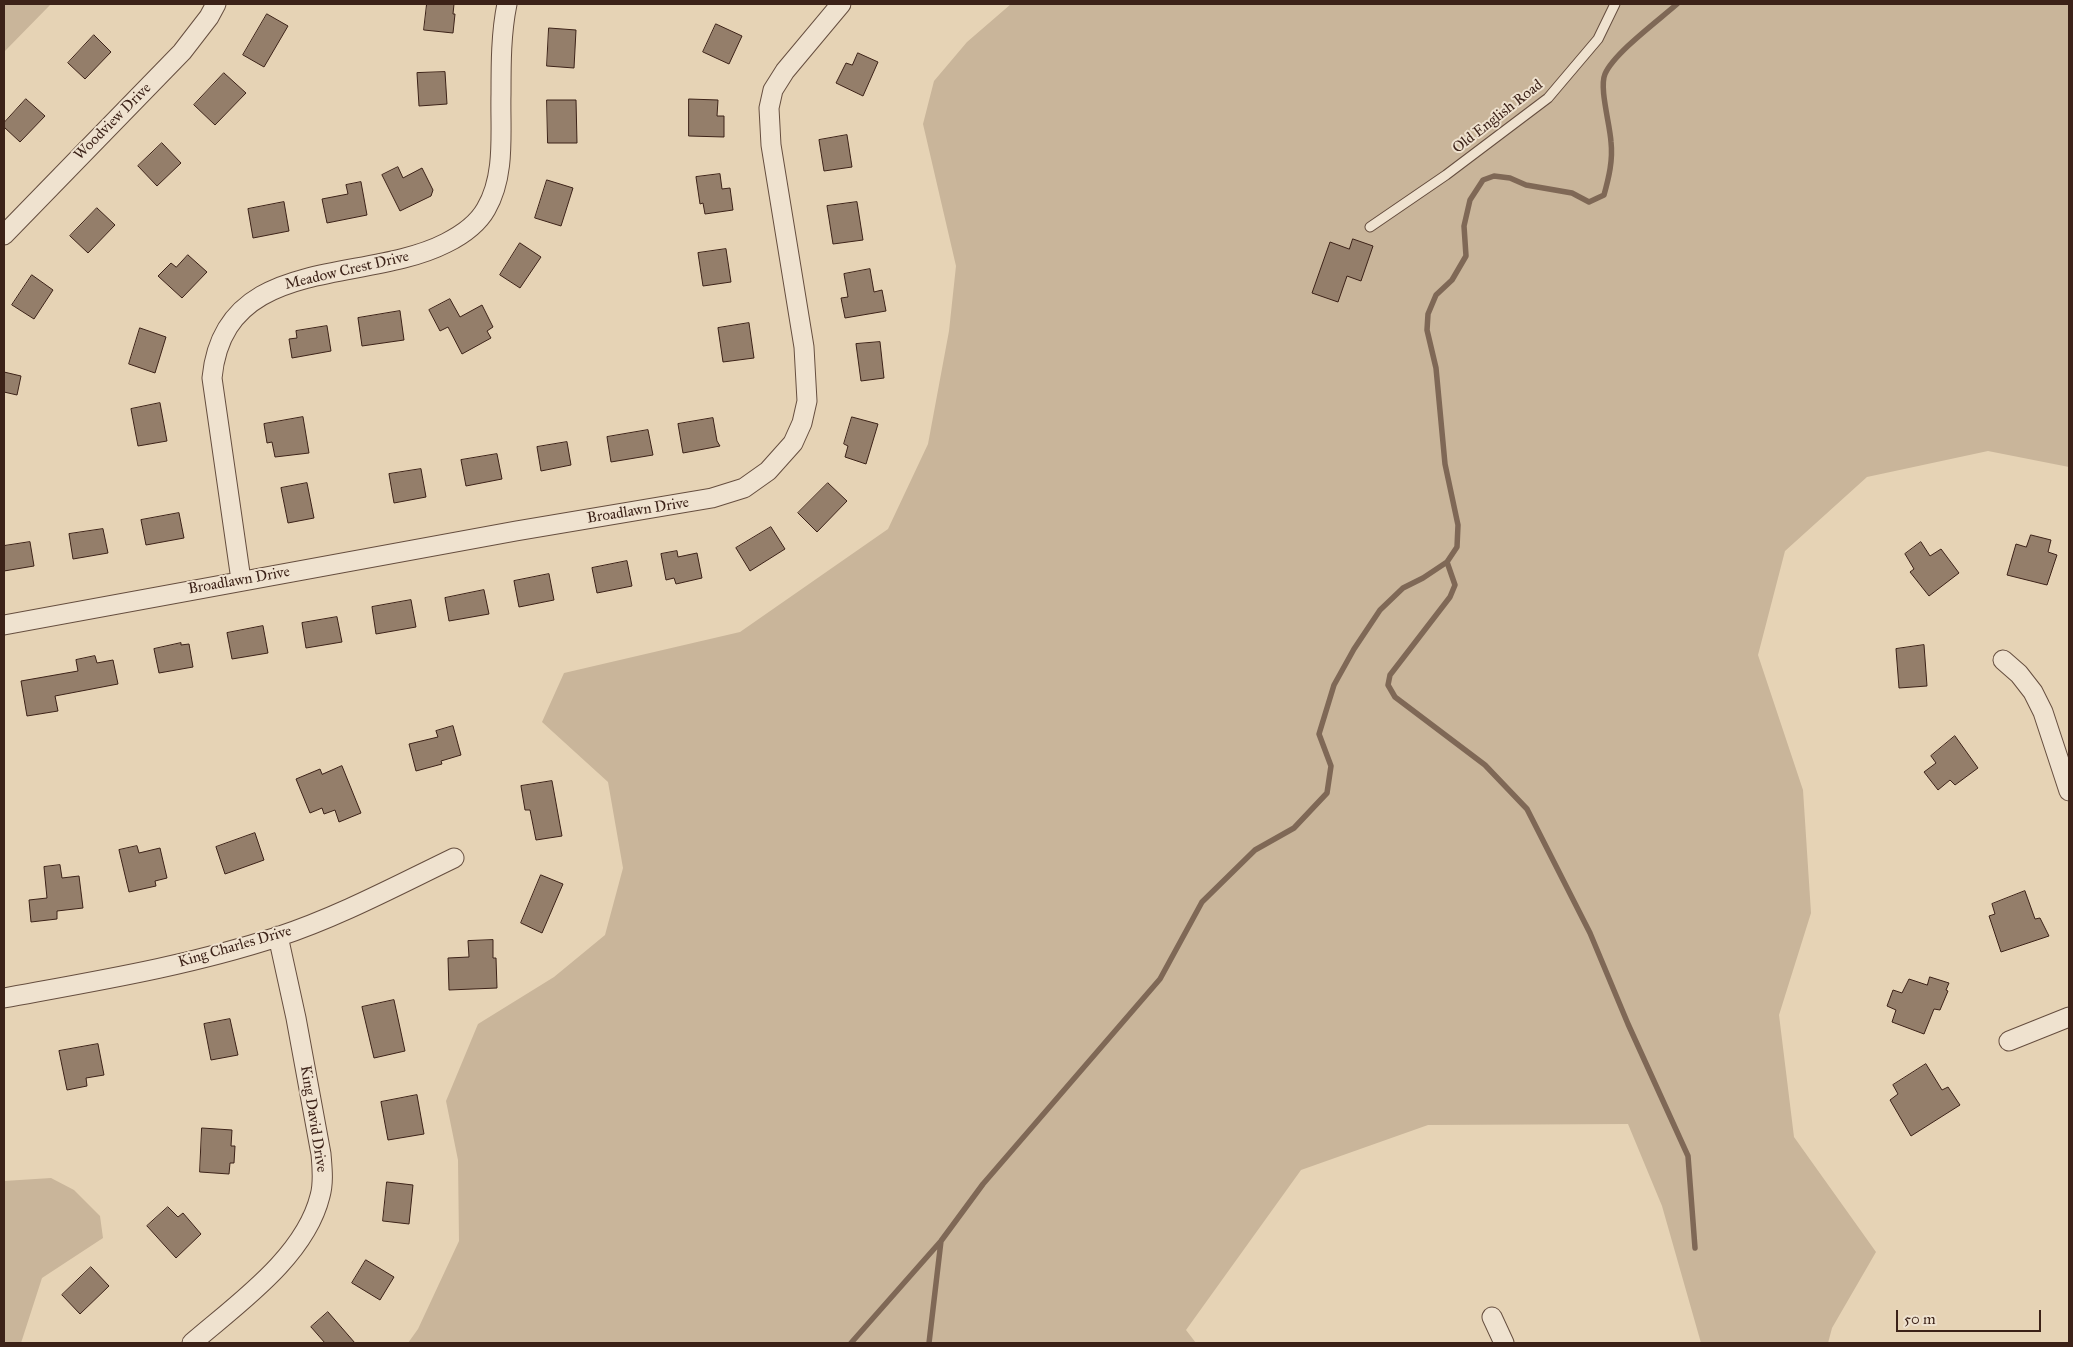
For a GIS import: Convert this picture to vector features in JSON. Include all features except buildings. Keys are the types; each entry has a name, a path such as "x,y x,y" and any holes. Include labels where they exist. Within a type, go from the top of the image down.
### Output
{"street":[{"name":"Woodview Drive","path":"4,235 182,52 209,17 216,4"},
{"name":"Meadow Crest Drive","path":"241,580 212,378 214,357 222,336 231,321 246,307 260,296 277,287 298,280 419,255 470,229 486,209 495,184 500,160 502,52 507,4"},
{"name":"Broadlawn Drive","path":"4,625 241,580 712,498 744,488 768,471 793,443 802,423 807,401 804,347 771,145 769,108 773,90 785,71 841,4"},
{"path":"2003,660 2019,674 2037,699 2069,791"},
{"name":"King Charles Drive","path":"4,998 134,974 278,936 381,894 454,858"},
{"name":"King David Drive","path":"192,1343 268,1276 287,1256 301,1237 320,1196 323,1173 321,1154 298,1027 278,936"},
{"path":"2009,1041 2069,1017"},
{"path":"1492,1317 1504,1343"}],"lane":[{"name":"Old English Road","path":"1370,227 1446,175 1548,98 1598,39 1615,4"}],"shaded area":[{"path":"4,4 51,4 4,52"},
{"path":"1011,4 2069,4 2069,467 1988,451 1867,477 1785,551 1758,655 1803,790 1811,913 1779,1015 1794,1137 1876,1252 1832,1328 1828,1343 1701,1343 1662,1206 1628,1124 1428,1125 1301,1170 1186,1330 1196,1343 408,1343 418,1329 459,1241 458,1160 446,1101 478,1024 554,977 605,935 623,868 608,782 542,722 564,673 740,632 888,529 928,444 949,331 956,266 923,124 934,81 967,42"},
{"path":"51,1178 74,1190 100,1216 103,1238 42,1278 21,1343 4,1343 4,1181"}],"waterway":[{"path":"851,1343 941,1241 983,1184 1160,979 1202,902 1255,850 1294,828 1327,793 1331,766 1319,734 1334,685 1354,649 1380,610 1403,588 1423,578 1447,562 1457,547 1458,525 1445,464 1436,368 1427,330 1428,314 1436,295 1452,280 1466,256 1464,226 1470,200 1483,180 1494,176 1510,178 1526,185 1572,193 1589,202 1604,195 1611,155 1603,88 1605,74 1627,47 1677,4"},
{"path":"1447,562 1455,585 1450,597 1390,675 1388,685 1395,697 1485,765 1527,809 1590,933 1628,1024 1688,1156 1695,1248"},
{"path":"929,1343 941,1241"}]}
